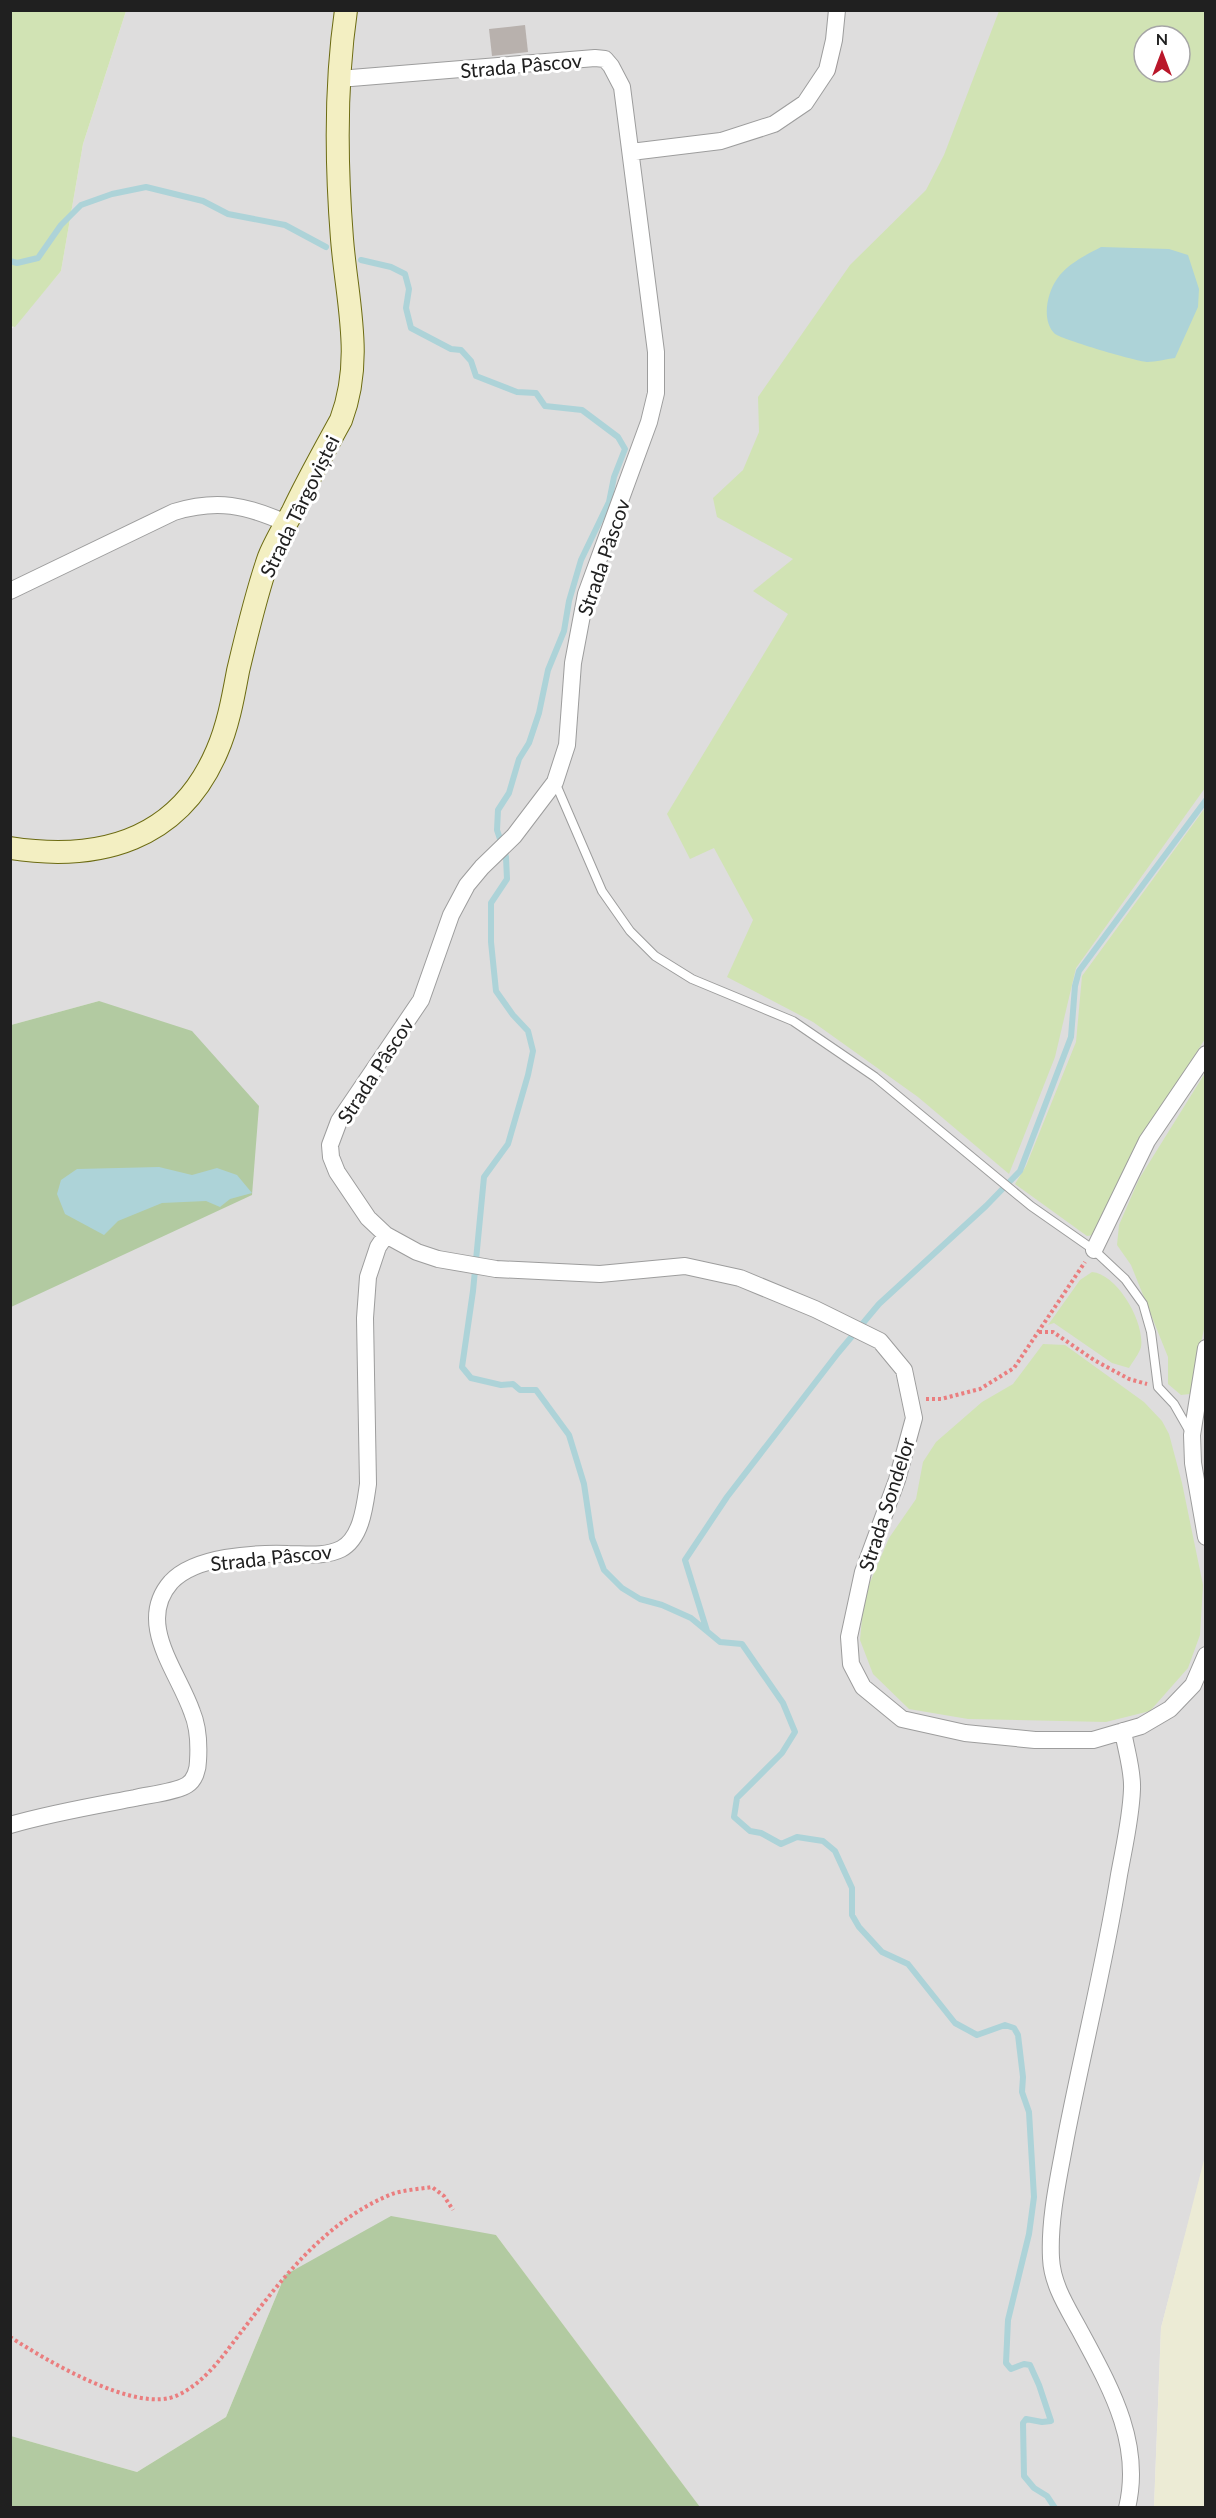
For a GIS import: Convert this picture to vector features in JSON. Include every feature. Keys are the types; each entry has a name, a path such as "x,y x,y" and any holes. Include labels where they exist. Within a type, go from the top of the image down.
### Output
{"main road":[{"name":"Strada Târgoviștei","path":"10,848 59,852 111,847 132,840 159,826 185,803 203,780 218,749 255,601 270,556 341,420 350,398 353,380 352,320 342,240 338,173 339,79 346,10"}],"street":[{"path":"632,152 721,141 774,124 805,103 827,70 834,40 837,10"},
{"name":"Strada Pâscov","path":"10,1825 154,1794 188,1784 198,1771 199,1747 193,1712 170,1666 158,1630 158,1603 172,1581 195,1567 217,1559 274,1554 322,1554 342,1548 355,1534 364,1510 368,1484 365,1318 368,1277 378,1247 386,1235 368,1218 337,1172 331,1157 330,1145 339,1121 421,1000 451,915 467,885 514,836 555,782 567,745 573,663 586,594 639,455 650,422 656,393 656,352 641,251 632,152 622,87 605,59 547,61 442,72 339,79"},
{"path":"10,591 174,512 197,505 238,506 257,510 286,523"},
{"path":"1094,1250 1147,1141 1206,1054"},
{"name":"Strada Sondelor","path":"386,1235 417,1252 438,1259 496,1269 600,1274 685,1266 740,1278 815,1309 880,1341 904,1370 914,1418 897,1480 863,1572 849,1637 851,1664 863,1687 902,1719 965,1733 1035,1740 1093,1740 1141,1726 1170,1709 1194,1684 1206,1655"},
{"path":"1206,1348 1192,1435 1193,1463 1206,1537"},
{"path":"1123,1731 1133,1788 1108,1942 1078,2074 1059,2174 1052,2227 1051,2260 1059,2293 1094,2358 1127,2429 1131,2461 1127,2508"}],"lane":[{"path":"555,782 602,891 630,932 655,957 692,979 793,1022 875,1077 1031,1206 1094,1250 1125,1279 1143,1304 1151,1332 1158,1387 1174,1404 1192,1435"}],"path":[{"path":"910,1398 941,1400 980,1389 1014,1368 1094,1250"},
{"path":"1039,1332 1053,1332 1129,1379 1158,1387"},
{"path":"10,2337 47,2361 94,2384 147,2399 177,2396 210,2372 259,2308 309,2251 348,2216 394,2193 432,2187 444,2196 453,2210"}],"shaded area":[{"path":"126,11 1205,11 1206,2156 1161,2328 1154,2507 700,2507 496,2235 285,2275 226,2417 137,2472 11,2436 11,1307 15,1303 99,1001 11,1025 11,330 61,271 83,144"}],"green space":[{"path":"10,11 126,11 83,144 61,271 15,327 10,326"},
{"path":"999,11 1205,11 1205,788 1076,968 1055,1057 1009,1174 918,1097 813,1022 727,977 753,920 714,848 690,859 667,814 788,614 753,591 793,559 717,517 713,498 743,470 759,432 758,397 850,265 926,190 944,155"},
{"path":"1205,808 1205,1039 1131,1154 1094,1235 1087,1236 1015,1184 1026,1166 1076,1042 1082,976"},
{"path":"99,1001 192,1031 259,1106 252,1195 11,1307 11,1025"},
{"path":"1205,1073 1206,1320 1190,1394 1181,1395 1168,1384 1168,1357 1131,1265 1117,1245 1119,1225 1139,1179"},
{"path":"1092,1272 1111,1281 1120,1290 1139,1325 1141,1347 1129,1368 1112,1363 1054,1323 1048,1325 1080,1280"},
{"path":"1043,1344 1065,1345 1144,1402 1162,1421 1169,1434 1182,1483 1203,1585 1200,1635 1188,1668 1150,1711 1106,1722 968,1719 909,1709 873,1674 860,1640 864,1596 889,1538 916,1499 923,1462 936,1442 982,1402 1013,1384"},
{"path":"1205,2156 1205,2507 1154,2507 1161,2328"},
{"path":"391,2216 496,2235 700,2507 11,2507 11,2436 137,2472 226,2417 285,2275"}],"water":[{"path":"1101,247 1169,249 1188,255 1199,289 1198,307 1175,358 1150,362 1140,361 1071,341 1055,334 1051,328 1048,322 1047,307 1053,285 1071,264"},
{"path":"159,1167 192,1175 217,1168 237,1175 252,1193 230,1199 220,1207 206,1201 162,1203 118,1221 104,1235 65,1214 57,1194 61,1180 77,1169"}],"building":[{"path":"525,25 528,52 492,56 489,29"}],"waterway":[{"path":"10,261 17,263 38,258 61,225 81,205 112,194 146,187 203,201 228,214 285,225 326,247"},
{"path":"361,260 391,267 405,274 409,289 406,308 411,328 451,349 461,350 471,361 476,376 517,392 536,393 545,406 582,410 618,437 625,449 614,477 609,502 581,560 569,601 564,631 548,670 539,713 529,743 519,759 509,793 498,810 497,830 506,857 507,879 491,903 491,942 496,991 528,1031 533,1051 508,1144 484,1177 473,1291 462,1367 471,1378 501,1385 513,1384 520,1390 536,1390 569,1435 584,1484 592,1538 604,1570 622,1588 640,1599 662,1605 691,1618 720,1642 742,1644 783,1703 795,1732 782,1753 737,1798 734,1817 750,1831 761,1833 781,1844 797,1837 823,1841 835,1851 852,1888 852,1915 859,1927 882,1952 908,1964 955,2023 977,2035 1005,2025 1014,2028 1018,2035 1023,2077 1022,2092 1029,2112 1034,2197 1029,2234 1008,2320 1006,2363 1011,2369 1024,2364 1030,2365 1039,2385 1051,2421 1026,2419 1023,2423 1024,2476 1034,2488 1047,2496 1055,2508"},
{"path":"707,1631 685,1560 727,1497 838,1353 879,1304 986,1206 1020,1171 1071,1037 1075,986 1079,971 1206,800"}]}
